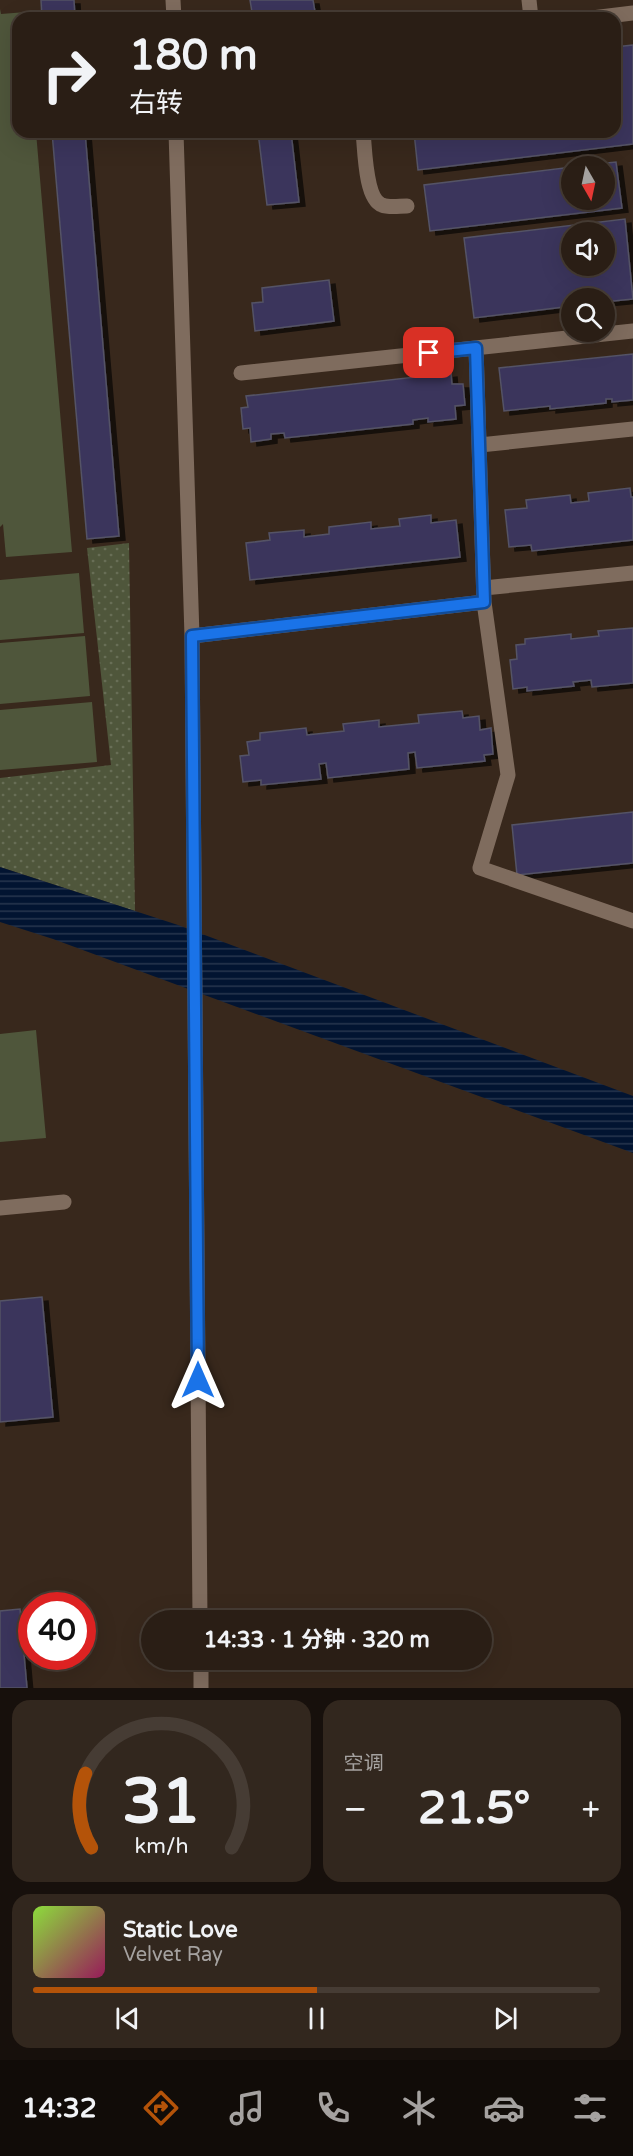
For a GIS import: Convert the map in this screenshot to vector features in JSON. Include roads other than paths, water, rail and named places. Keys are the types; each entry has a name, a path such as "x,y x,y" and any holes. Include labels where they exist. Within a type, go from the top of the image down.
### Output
{"street":[{"path":"176,138 192,636 200,1610"},
{"path":"364,138 369,185 377,202 385,207 406,206"},
{"path":"241,373 633,331"},
{"path":"476,348 484,595 508,775 480,868 633,921"},
{"path":"480,446 633,429"},
{"path":"192,636 633,573"},
{"path":"0,1208 64,1202"},
{"path":"201,1670 201,1688"}],"water":[{"path":"0,867 178,925 633,1096 633,1153 53,939 0,922"}]}
